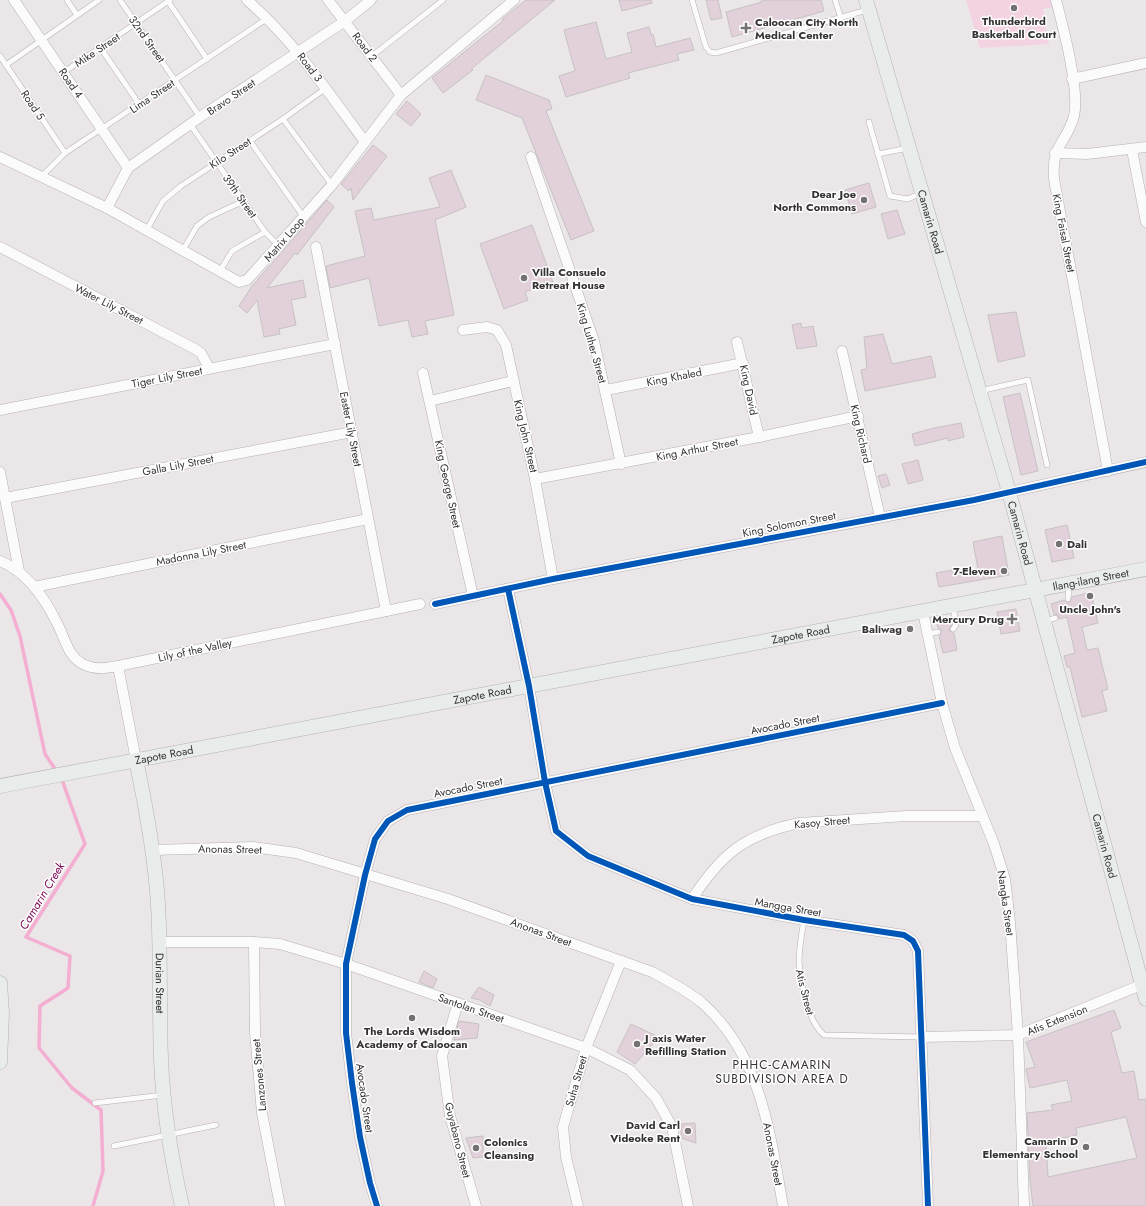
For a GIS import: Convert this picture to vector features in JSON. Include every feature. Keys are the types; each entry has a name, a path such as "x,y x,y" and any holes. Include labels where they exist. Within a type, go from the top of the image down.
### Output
{"main road":[{"name":"Camarin Road","path":"867,5 1009,492 1035,591 1049,620 1144,984 1146,999"},
{"name":"Ilang-ilang Street","path":"1035,591 1146,569"},
{"name":"Zapote Road","path":"0,786 924,612 953,605 1035,591"},
{"name":"Durian Street","path":"136,760 153,850 158,904 164,1095 168,1136 182,1206"},
{"path":"0,983 2,1013 0,1062"}],"street":[{"name":"Road 4","path":"14,0 103,129 128,168"},
{"name":"Road 3","path":"247,0 268,18 298,51 365,142"},
{"name":"Road 2","path":"328,0 401,94"},
{"name":"Bravo Street","path":"107,208 128,168 200,117 345,21 371,0"},
{"name":"Matrix Loop","path":"0,157 107,208 239,282 247,280 332,185 401,94 514,0"},
{"name":"King Faisal Street","path":"1056,0 1075,95 1074,114 1070,127 1055,153 1053,164 1054,179 1108,470"},
{"path":"1072,79 1146,63"},
{"path":"1055,153 1087,154 1132,150 1146,147"},
{"path":"1132,150 1146,222"},
{"name":"King Luther Street","path":"531,157 594,341 606,390 621,464"},
{"name":"Water Lily Street","path":"0,247 195,349 201,353 209,368"},
{"name":"Easter Lily Street","path":"316,247 386,611"},
{"name":"King John Street","path":"464,330 487,327 497,330 506,345 535,479 552,579"},
{"name":"King David","path":"738,342 759,438"},
{"name":"Tiger Lily Street","path":"0,410 335,344"},
{"name":"King Richard","path":"842,351 880,517"},
{"name":"King Khaled","path":"606,390 743,363"},
{"name":"King George Street","path":"423,372 473,596"},
{"path":"430,401 513,381"},
{"name":"King Arthur Street","path":"535,479 759,438 858,416"},
{"name":"Galla Lily Street","path":"5,498 352,432"},
{"name":"King Solomon Street","path":"435,604 552,579 1009,492 1146,462"},
{"path":"0,472 19,571"},
{"name":"Madonna Lily Street","path":"34,587 368,519"},
{"path":"0,562 19,571"},
{"name":"Lily of the Valley","path":"19,571 34,587 49,607 69,650 76,659 84,665 95,668 118,666 420,604"},
{"name":"Mangga Street","path":"508,589 529,686 545,782 556,831 588,856 692,899 804,920 904,935 913,941 918,951 928,1206"},
{"name":"Nangka Street","path":"924,612 927,634 942,703 955,748 981,816 994,844 1005,879 1010,922 1018,1035 1024,1206"},
{"path":"118,666 136,760"},
{"name":"Avocado Street","path":"377,1206 370,1183 360,1137 352,1083 346,1033 346,964 365,875 375,839 388,821 407,810 942,703"},
{"name":"Kasoy Street","path":"692,899 715,866 727,854 747,840 784,826 799,823 906,816 981,816"},
{"name":"Anonas Street","path":"153,850 254,847 296,853 448,899 652,972 695,998 710,1010 736,1042 746,1059 760,1093 783,1206"},
{"name":"Santolan Street","path":"158,942 254,942 280,944 346,964 586,1048 630,1070 656,1098 672,1127 688,1206"},
{"name":"Lanzones Street","path":"254,942 255,1032 262,1113 280,1206"},
{"name":"Suha Street","path":"578,1206 566,1157 563,1127 586,1048 621,961"},
{"name":"Atis Extension","path":"921,1037 1018,1035 1144,984"},
{"name":"Guyabano Street","path":"458,1003 442,1056 450,1116 476,1206"}],"lane":[{"path":"67,0 78,15"},
{"path":"6,65 99,0"},
{"name":"32nd Street","path":"120,0 200,117"},
{"path":"169,0 207,59"},
{"name":"Mike Street","path":"64,72 169,0"},
{"path":"372,56 443,0"},
{"path":"692,0 706,47 710,52 716,53 841,18 867,5"},
{"path":"835,0 841,18"},
{"name":"Lima Street","path":"40,177 65,153 268,18"},
{"path":"100,48 139,104"},
{"name":"Road 5","path":"0,56 65,153"},
{"name":"Kilo Street","path":"146,231 163,201 181,186 283,120 326,88"},
{"path":"283,120 332,185"},
{"path":"869,122 890,196 908,199 922,193"},
{"name":"39th Street","path":"190,124 265,232 278,245"},
{"path":"250,140 303,216"},
{"path":"878,154 909,148"},
{"path":"183,250 196,226 209,217 244,201"},
{"path":"220,271 232,251 265,232"},
{"path":"980,391 1028,380 1047,465"},
{"path":"1068,599 1069,584"},
{"path":"953,605 956,625 953,629"},
{"path":"927,634 938,632"},
{"name":"Atis Street","path":"804,920 798,950 798,969 800,982 813,1021 818,1029 824,1035 921,1037"},
{"path":"95,1103 164,1095"},
{"path":"114,1146 216,1125"}],"shaded area":[{"path":"966,0 1052,0 1054,7 1043,9 1049,44 980,48"}],"building":[{"path":"526,0 555,0 471,69 473,70 443,93 432,78 503,21 502,19"},
{"path":"619,0 651,0 652,3 622,11"},
{"path":"706,0 718,0 722,18 711,20"},
{"path":"761,0 821,0 824,11 732,37 726,12 762,2"},
{"path":"596,22 606,59 632,52 627,33 649,27 651,35 653,34 656,47 690,38 694,50 677,54 679,60 628,73 630,78 566,97 559,76 575,71 564,30"},
{"path":"486,75 549,100 552,109 546,111 594,231 571,240 522,118 476,100"},
{"path":"407,101 421,114 411,126 396,114"},
{"path":"373,145 387,156 353,200 351,188 349,191 341,184"},
{"path":"451,170 466,207 435,220 454,315 425,321 428,334 412,337 408,320 379,326 369,278 330,288 326,266 365,256 355,211 371,208 374,220 440,207 429,178"},
{"path":"869,183 876,207 852,214 845,190"},
{"path":"327,200 334,207 297,255 295,253 267,288 303,280 306,297 291,300 296,325 279,329 280,334 264,337 257,300 247,313 239,306 252,286"},
{"path":"897,210 905,234 888,239 881,214"},
{"path":"532,225 553,282 525,292 528,300 504,309 480,244"},
{"path":"1016,312 1025,356 998,362 988,315"},
{"path":"801,323 802,328 813,326 817,346 797,349 792,325"},
{"path":"883,334 892,364 931,356 936,377 865,391 861,370 867,369 864,337"},
{"path":"1020,393 1038,471 1021,475 1003,397"},
{"path":"961,423 964,437 948,441 948,438 915,446 912,434"},
{"path":"918,460 923,480 908,484 902,464"},
{"path":"886,474 890,485 882,488 878,476"},
{"name":"Dali","path":"1067,525 1074,558 1052,562 1045,530"},
{"path":"1002,536 1009,575 939,587 936,573 952,570 953,573 978,569 973,542"},
{"path":"1091,592 1098,623 1082,627 1087,650 1098,648 1108,689 1102,691 1107,711 1082,717 1070,667 1067,667 1064,656 1075,653 1067,617 1059,619 1058,615 1054,614 1051,604 1064,600 1069,603 1072,597"},
{"path":"1016,609 1020,631 1001,634 997,612"},
{"path":"951,618 952,624 949,630 954,633 957,650 943,653 939,636 942,631 938,628 936,621"},
{"path":"424,971 437,979 433,988 419,982"},
{"path":"479,987 494,995 490,1006 480,1000 471,998"},
{"name":"Camarin D Elementary School","path":"1114,1010 1121,1028 1111,1032 1122,1073 1134,1071 1139,1100 1146,1099 1146,1206 1033,1206 1030,1179 1027,1113 1053,1110 1051,1105 1072,1101 1067,1080 1030,1088 1026,1069 1035,1067 1026,1042","holes":["1126,1117 1137,1158 1048,1177 1046,1142 1077,1135 1076,1128"]},
{"path":"459,1021 479,1024 477,1038 454,1040"},
{"name":"J axis Water Refilling Station","path":"631,1024 659,1037 635,1064 617,1052"},
{"name":"David Carl Videoke Rent","path":"695,1123 696,1143 681,1138 681,1124"},
{"name":"Colonics Cleansing","path":"483,1136 483,1157 473,1158 466,1138"}],"waterway":[{"name":"Camarin Creek","path":"0,594 11,610 20,636 45,754 57,772"},
{"name":"Camarin Creek","path":"61,777 85,844 26,937 70,956 68,988 40,1006 39,1048 72,1088 101,1110 103,1171 93,1206"}],"cycle path":[{"path":"435,604 553,579 974,500 1146,462"},
{"path":"508,589 529,686 545,782 556,831 588,856 692,899 804,920 904,935 913,941 918,951 928,1206"},
{"path":"377,1206 370,1183 360,1137 352,1083 346,1033 346,964 365,875 375,839 388,821 407,810 942,703"}],"place":[{"name":"Thunderbird Basketball Court","path":"1014,8"},
{"name":"Caloocan City North Medical Center","path":"746,28"},
{"name":"Dear Joe North Commons","path":"864,200"},
{"name":"Villa Consuelo Retreat House","path":"524,278"},
{"name":"Dali","path":"1059,544"},
{"name":"7-Eleven","path":"1004,571"},
{"name":"Uncle John's","path":"1090,596"},
{"name":"Mercury Drug","path":"1012,619"},
{"name":"Baliwag","path":"910,629"},
{"name":"The Lords Wisdom Academy of Caloocan","path":"412,1018"},
{"name":"J axis Water Refilling Station","path":"637,1044"},
{"name":"David Carl Videoke Rent","path":"688,1131"},
{"name":"Camarin D Elementary School","path":"1086,1147"},
{"name":"Colonics Cleansing","path":"476,1148"}],"district":[{"name":"PHHC-CAMARIN SUBDIVISION AREA D","path":"782,1072"}]}
